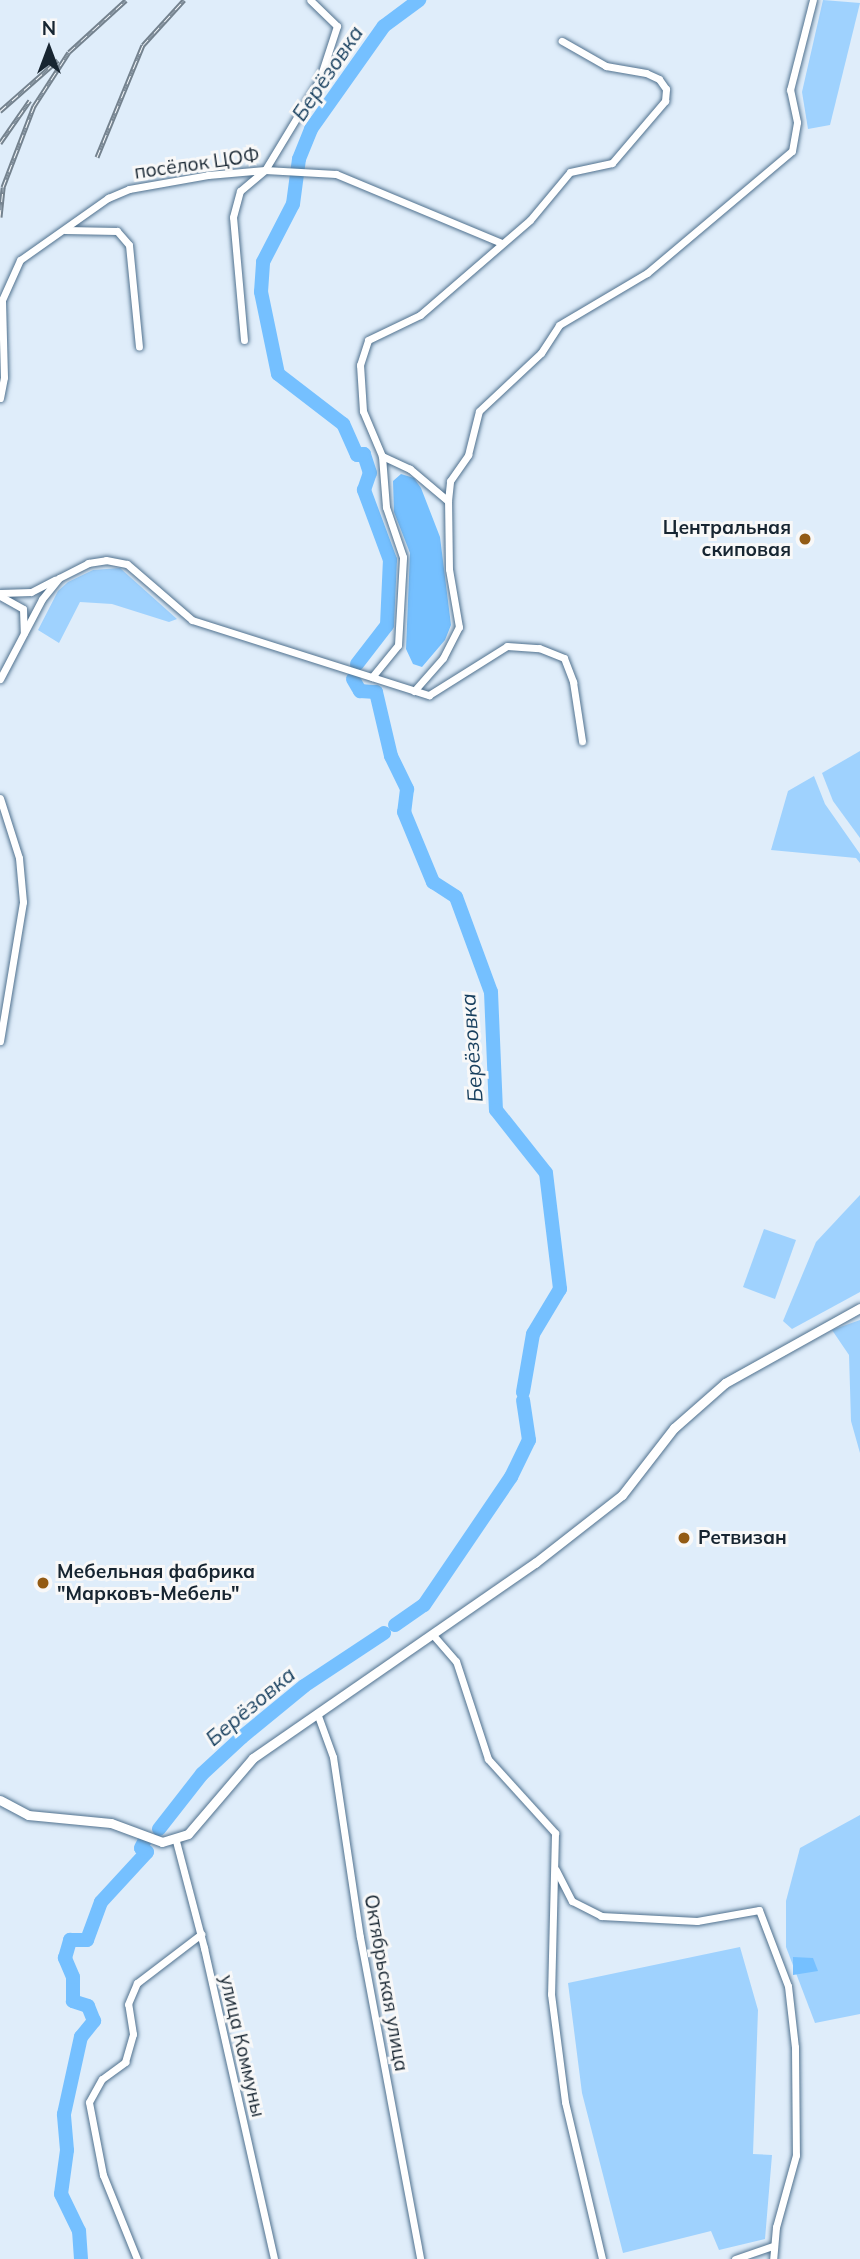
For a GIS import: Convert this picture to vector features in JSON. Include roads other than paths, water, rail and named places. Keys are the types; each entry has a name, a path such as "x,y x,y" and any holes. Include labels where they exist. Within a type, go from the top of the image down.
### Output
{"street":[{"path":"244,340 233,217 240,191 265,170 319,81 337,26 310,0"},
{"path":"414,691 443,657 459,627 449,569 448,501 450,481 468,454 479,411 541,354 559,325 647,272 792,152 797,122 790,90 813,0"},
{"path":"372,677 398,645 403,557 386,507 382,456 363,411 360,365 368,340 420,315 530,220 570,172 612,163 665,101 666,89 659,79 646,73 606,66 562,41"},
{"name":"посёлок ЦОФ","path":"0,398 4,377 2,300 20,260 108,198 129,189 208,175 300,170 359,182 502,243"},
{"path":"64,230 117,231 129,245 139,347"},
{"path":"382,456 410,469 448,501"},
{"path":"0,595 31,592 88,563 127,564 192,620 429,695 507,646 539,648 564,658 573,682 582,741"},
{"path":"0,679 59,578"},
{"path":"0,595 23,609 24,634"},
{"path":"0,798 19,858 23,902 0,1041"},
{"path":"0,1800 42,1819 111,1823 162,1842 176,1841 193,1829 253,1758 433,1635 622,1495 674,1428 725,1383 860,1308"},
{"path":"433,1635 456,1661 488,1759 555,1833 551,1994 565,2102 602,2259"},
{"name":"Октябрьская улица","path":"317,1713 333,1756 360,1937 420,2259"},
{"name":"улица Коммуны","path":"176,1841 201,1934 274,2259"},
{"path":"556,1870 572,1902 601,1916 698,1921 759,1910 788,1986 795,2047 796,2155 772,2246 773,2259"},
{"path":"137,2259 103,2175 89,2102 102,2078 125,2062 133,2034 128,2004 137,1983 201,1934"},
{"path":"735,2259 772,2246"}],"waterway":[{"name":"Берёзовка","path":"357,664 387,625 390,560 364,490 370,473 364,454 357,455 343,424 278,374 261,292 263,262 293,204 299,159 311,129 384,26 419,0"},
{"name":"Берёзовка","path":"353,679 360,691 376,692 391,756 407,789 404,812 433,882 456,897 491,992 496,1110 546,1173 560,1289 533,1334 523,1392"},
{"name":"Берёзовка","path":"395,1625 424,1605 511,1477 529,1440 523,1400"},
{"name":"Берёзовка","path":"159,1829 202,1774 242,1737 304,1686 384,1633"},
{"name":"Берёзовка","path":"81,2259 79,2231 61,2194 67,2150 64,2114 81,2037 94,2021 88,2006 73,2001 73,1977 65,1958 70,1940 87,1940 101,1902 147,1852 141,1848 144,1842"}],"railway":[{"path":"0,217 3,187 34,106 69,52 126,0"},
{"path":"97,157 143,45 184,0"},
{"path":"0,111 58,60"},
{"path":"0,143 30,100"}],"place":[{"name":"Центральная скиповая","path":"805,539"},
{"name":"Ретвизан","path":"684,1538"},
{"name":"Мебельная фабрика \"Марковъ-Мебель\"","path":"43,1583"}]}
